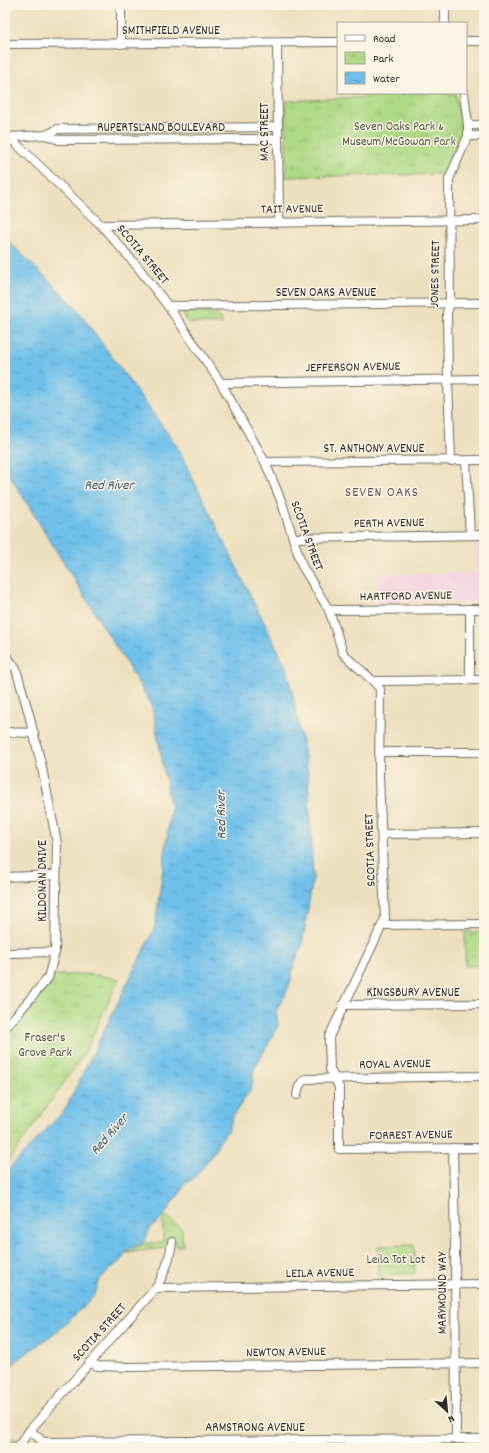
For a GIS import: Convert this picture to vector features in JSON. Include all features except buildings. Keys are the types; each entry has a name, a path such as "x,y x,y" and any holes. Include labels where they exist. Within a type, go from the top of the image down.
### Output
{"street":[{"path":"121,5 121,44"},
{"path":"445,5 445,22"},
{"path":"467,41 484,41"},
{"name":"MAC STREET","path":"277,42 279,222"},
{"name":"SMITHFIELD AVENUE","path":"5,44 337,42"},
{"name":"JONES STREET","path":"452,461 448,380 447,312 450,304 448,221 449,179 468,136 464,94"},
{"path":"468,125 484,125"},
{"name":"RUPERTSLAND BOULEVARD","path":"7,135 46,134 58,130 277,127"},
{"name":"RUPERTSLAND BOULEVARD","path":"46,134 58,140 277,139"},
{"name":"SCOTIA STREET","path":"7,135 101,225 137,266 168,306 221,383 265,462 282,503 305,573 329,610 343,653 374,681 380,689 379,776 385,919 329,1037 330,1069 339,1087 339,1149"},
{"path":"468,136 484,136"},
{"name":"TAIT AVENUE","path":"101,225 484,220"},
{"name":"SEVEN OAKS AVENUE","path":"168,306 484,303"},
{"name":"JEFFERSON AVENUE","path":"221,383 484,379"},
{"path":"466,460 470,535"},
{"name":"ST. ANTHONY AVENUE","path":"265,462 484,460"},
{"name":"PERTH AVENUE","path":"293,538 484,535"},
{"path":"470,609 470,680"},
{"name":"HARTFORD AVENUE","path":"329,610 484,609"},
{"name":"KILDONAN DRIVE","path":"5,654 8,661 16,669 34,733 57,843 55,952 48,978 5,1028"},
{"path":"374,681 484,680"},
{"path":"5,732 34,733"},
{"path":"380,752 484,752"},
{"path":"382,834 484,833"},
{"path":"5,877 56,875"},
{"path":"382,925 484,924"},
{"path":"5,953 55,952"},
{"name":"KINGSBURY AVENUE","path":"343,1005 484,1004"},
{"name":"ROYAL AVENUE","path":"297,1095 298,1087 301,1082 306,1079 484,1076"},
{"name":"MARYMOUND WAY","path":"453,1148 456,1439"},
{"name":"FORREST AVENUE","path":"339,1149 484,1148"},
{"name":"SCOTIA STREET","path":"17,1448 30,1430 156,1288 169,1261 172,1242"},
{"name":"LEILA AVENUE","path":"156,1288 484,1284"},
{"name":"NEWTON AVENUE","path":"90,1362 98,1366 127,1367 484,1363"},
{"name":"ARMSTRONG AVENUE","path":"30,1430 43,1442 484,1438"}],"shaded area":[{"path":"475,542 484,542 484,602 377,602 377,574 475,573"}],"green space":[{"name":"Seven Oaks Park & Museum/McGowan Park","path":"386,94 455,94 462,125 461,137 445,174 286,177 286,101 386,96"},
{"path":"182,313 216,313 223,324 189,323"},
{"path":"465,932 484,932 484,966 465,966"},
{"name":"Fraser's Grove Park","path":"91,974 119,979 84,1054 13,1155 5,1164 5,1036 52,981 54,975"},
{"path":"165,1215 182,1229 183,1246 176,1246 176,1240 167,1241 166,1248 126,1253 145,1243 163,1242 163,1217"},
{"name":"Leila Tot Lot","path":"414,1245 415,1274 378,1275 378,1246"},
{"path":"5,1439 18,1439 14,1448 5,1448"},
{"path":"484,1443 484,1448 14,1448"}],"water":[{"name":"Red River","path":"5,238 74,305 176,445 288,671 308,773 313,878 301,950 294,963 291,979 285,996 276,1010 278,1026 253,1071 253,1082 250,1090 234,1114 227,1132 219,1141 215,1151 195,1177 184,1185 168,1210 159,1221 151,1227 142,1244 128,1250 123,1258 100,1279 95,1294 65,1325 15,1362 5,1375 5,1173 65,1110 155,927 171,809 152,705 5,468"}],"district":[{"name":"SEVEN OAKS","path":"382,493"}]}
